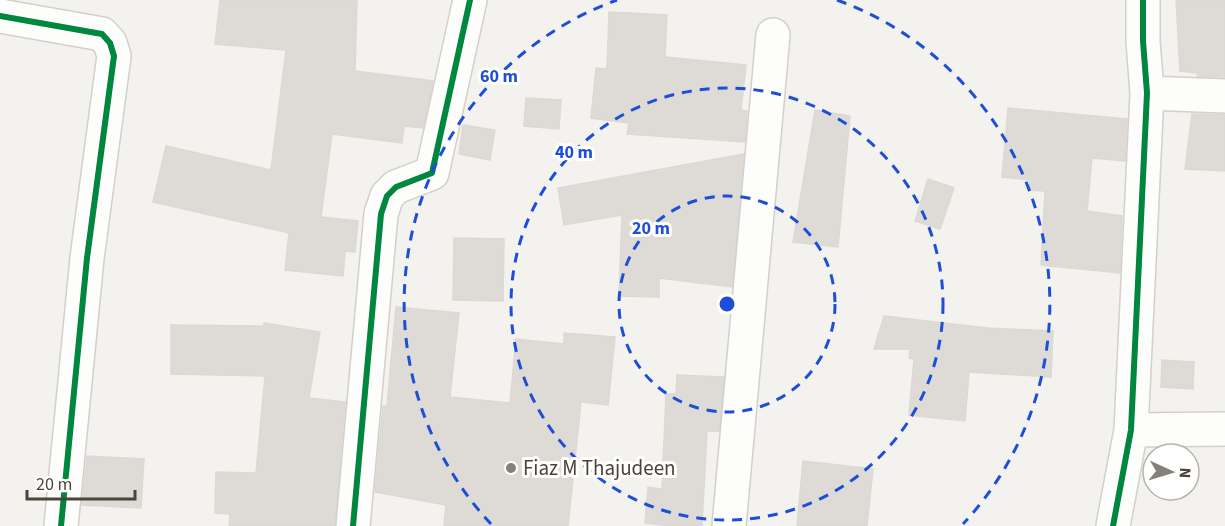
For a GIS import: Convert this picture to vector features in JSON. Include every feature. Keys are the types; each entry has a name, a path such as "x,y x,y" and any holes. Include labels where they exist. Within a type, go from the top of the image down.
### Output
{"street":[{"path":"353,526 381,214 387,196 396,187 432,173 470,0"},
{"path":"1113,526 1131,430 1147,93 1143,0"},
{"path":"0,16 102,34 110,43 114,56 87,258 61,526"},
{"path":"729,526 773,35"},
{"path":"1147,93 1225,96"},
{"path":"1131,430 1225,429"}],"building":[{"path":"220,0 357,0 355,71 433,81 423,128 404,126 402,143 332,134 321,217 358,221 355,252 345,251 343,276 285,270 289,233 153,202 166,146 271,170 286,50 215,44"},
{"path":"1176,0 1225,0 1225,77 1197,76 1198,73 1180,71"},
{"path":"609,12 667,15 665,57 746,65 741,110 747,111 745,142 627,134 629,123 591,118 596,68 607,69"},
{"path":"526,98 561,100 559,129 524,126"},
{"path":"1008,108 1127,119 1125,161 1092,158 1087,211 1122,216 1120,273 1041,265 1045,191 1029,190 1030,180 1002,177"},
{"path":"815,110 850,116 838,247 793,242"},
{"path":"1192,114 1225,115 1225,171 1185,169"},
{"path":"463,125 495,130 490,160 459,154"},
{"path":"744,154 732,287 659,278 659,297 619,296 622,215 564,225 558,188"},
{"path":"928,179 954,188 940,229 915,221"},
{"path":"454,238 504,239 503,301 453,300"},
{"path":"396,307 459,313 450,397 510,403 516,339 564,344 564,333 615,337 608,405 581,402 568,526 444,526 446,505 375,492 383,406 387,406"},
{"path":"884,316 987,328 1053,331 1051,377 969,372 965,421 909,415 914,359 909,358 910,349 874,349"},
{"path":"264,323 320,332 309,398 345,402 335,526 229,526 230,514 215,513 216,472 256,473 265,376 171,374 171,325 264,326"},
{"path":"1162,360 1194,362 1193,389 1161,387"},
{"path":"677,375 724,377 719,431 707,431 702,526 645,523 648,487 662,489 666,394 676,394"},
{"path":"87,456 144,459 141,508 82,505"},
{"path":"803,461 873,469 867,526 797,526"}],"cycle path":[{"path":"353,526 381,214 387,196 396,187 432,173 470,0"},
{"path":"1113,526 1131,430 1147,93 1143,0"},
{"path":"0,16 102,34 110,43 114,56 87,258 61,526"}],"place":[{"name":"Fiaz M Thajudeen","path":"511,468"}]}
